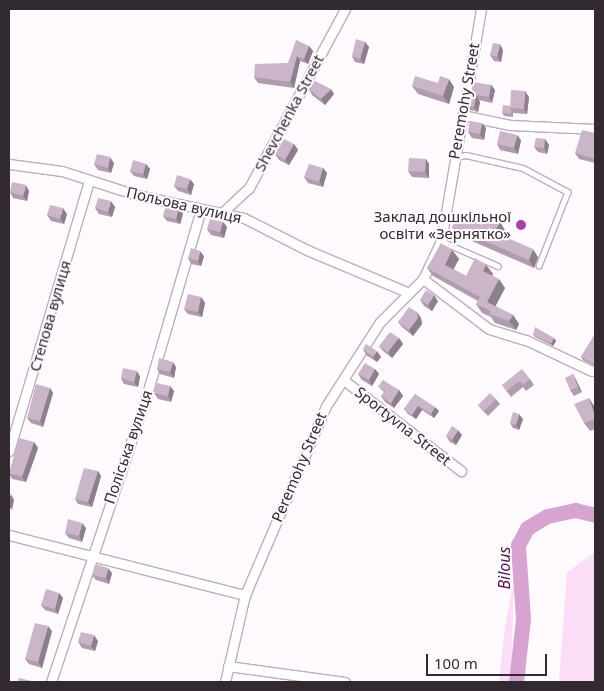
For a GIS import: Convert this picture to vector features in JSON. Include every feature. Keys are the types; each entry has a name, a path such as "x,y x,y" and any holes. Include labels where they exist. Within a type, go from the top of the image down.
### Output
{"street":[{"name":"Shevchenka Street","path":"224,211 249,188 345,9"},
{"name":"Peremohy Street","path":"225,682 245,595 326,406 345,381 380,322 407,292 422,279 441,241 481,9"},
{"path":"462,115 510,125 595,129"},
{"name":"Польова вулиця","path":"9,164 62,171 88,181 201,209 224,211 407,292"},
{"name":"Степова вулиця","path":"9,451 88,181"},
{"name":"Поліська вулиця","path":"51,682 90,556 149,387 201,209"},
{"path":"422,279 489,328 526,340 594,374"},
{"name":"Sportyvna Street","path":"345,381 461,471"},
{"path":"9,535 245,595"},
{"path":"228,666 345,682"}],"lane":[{"path":"454,157 466,155 523,168 568,192 539,266"},
{"path":"441,241 498,266"}],"shaded area":[{"path":"595,552 595,682 559,682 567,572"},
{"path":"514,579 511,682 499,682 505,627"}],"building":[{"path":"356,39 365,42 360,59 352,56"},
{"path":"296,40 309,46 304,59 297,56 290,82 254,77 255,64 288,63"},
{"path":"493,43 500,44 497,57 490,55"},
{"path":"415,76 438,83 440,76 449,79 443,96 412,86"},
{"path":"313,80 331,89 321,99 309,89"},
{"path":"473,82 491,85 489,97 471,94"},
{"path":"511,90 525,91 524,109 510,108"},
{"path":"468,95 476,96 474,107 466,105"},
{"path":"503,105 510,106 511,114 502,113"},
{"path":"470,121 482,123 480,134 468,132"},
{"path":"582,130 595,133 595,159 575,153"},
{"path":"500,131 517,135 514,148 497,144"},
{"path":"536,138 545,139 544,148 534,147"},
{"path":"284,139 294,144 285,160 275,154"},
{"path":"97,154 110,157 108,168 94,164"},
{"path":"409,158 426,159 425,172 408,171"},
{"path":"133,160 146,164 143,174 130,171"},
{"path":"309,164 323,168 319,182 304,177"},
{"path":"177,175 190,179 187,189 174,186"},
{"path":"12,182 26,185 23,196 10,192"},
{"path":"98,198 111,201 108,212 95,208"},
{"path":"50,205 63,208 60,219 47,215"},
{"path":"166,205 179,208 176,219 163,216"},
{"path":"459,213 482,225 486,215 500,222 494,232 533,249 529,260 452,227"},
{"path":"210,219 223,222 220,232 207,229"},
{"path":"441,243 452,250 445,265 466,276 475,258 486,265 483,271 499,279 487,302 513,315 509,321 489,314 491,311 476,304 480,297 427,268"},
{"path":"191,248 200,251 198,261 188,258"},
{"path":"426,290 434,295 428,305 420,300"},
{"path":"188,294 201,297 198,312 184,309"},
{"path":"409,307 417,312 418,318 409,330 398,322"},
{"path":"535,327 554,338 551,343 533,335"},
{"path":"390,332 399,338 388,352 379,346"},
{"path":"595,334 595,361 594,364 581,357"},
{"path":"366,344 377,351 373,357 363,349"},
{"path":"159,358 173,362 170,372 157,369"},
{"path":"365,363 375,369 369,380 358,374"},
{"path":"123,368 137,371 134,382 121,378"},
{"path":"522,369 530,379 523,385 519,381 507,391 502,385"},
{"path":"573,374 578,387 570,390 565,378"},
{"path":"383,380 399,390 391,403 381,396 385,391 378,386"},
{"path":"157,383 170,386 168,396 154,393"},
{"path":"36,384 50,388 40,421 27,418"},
{"path":"490,393 496,399 484,411 478,405"},
{"path":"415,394 435,407 431,414 418,406 412,415 404,409"},
{"path":"589,398 595,419 584,423 574,404"},
{"path":"513,412 519,414 516,425 510,423"},
{"path":"452,426 458,430 452,440 446,436"},
{"path":"19,438 34,442 22,477 9,473"},
{"path":"84,468 98,471 88,502 75,499"},
{"path":"68,519 82,523 79,536 65,533"},
{"path":"95,564 108,568 106,578 92,575"},
{"path":"46,589 59,593 55,609 41,605"},
{"path":"35,623 48,626 38,662 25,659"},
{"path":"81,632 94,635 91,646 78,642"},
{"path":"19,678 32,681 17,682"}],"waterway":[{"name":"Bilous","path":"516,682 523,619 518,545 527,528 547,516 575,510 595,515"}],"place":[{"name":"Заклад дошкільної освіти «Зернятко»","path":"521,225"}]}
